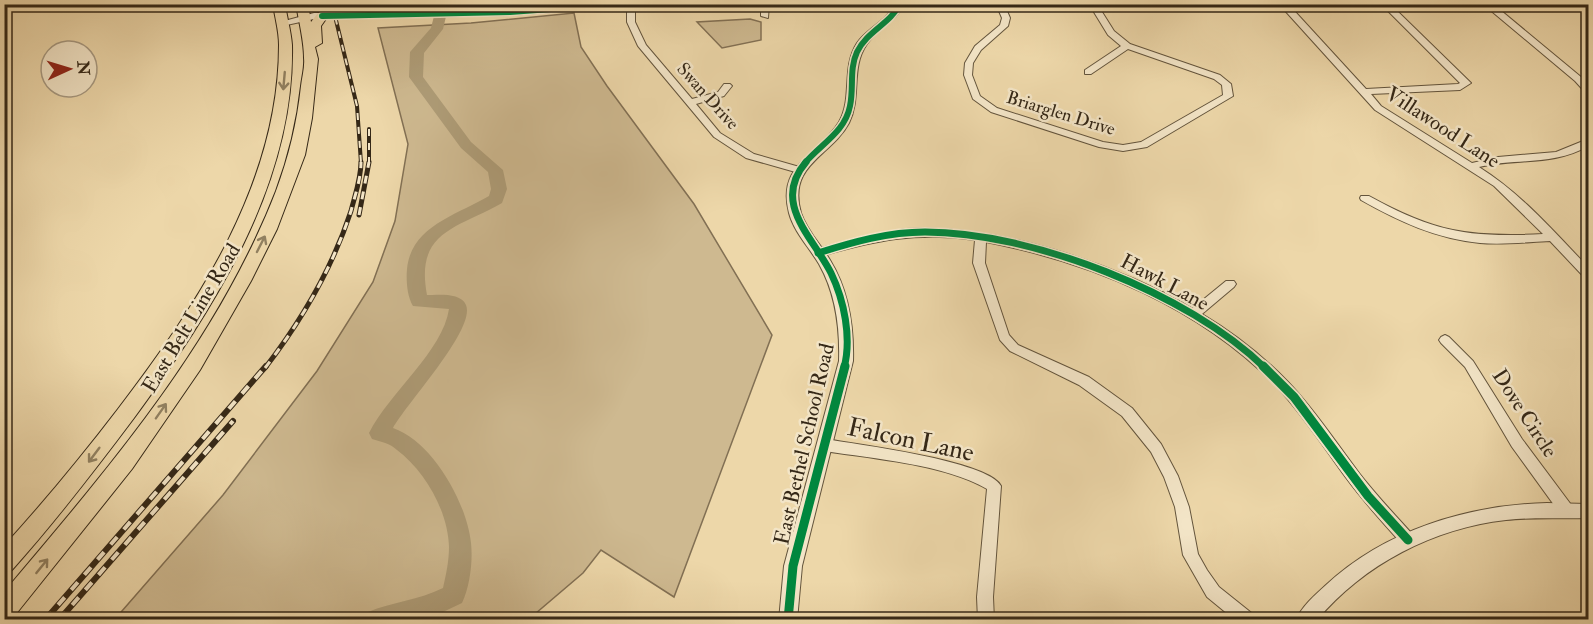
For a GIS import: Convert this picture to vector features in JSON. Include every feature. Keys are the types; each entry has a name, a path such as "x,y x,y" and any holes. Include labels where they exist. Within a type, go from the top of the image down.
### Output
{"main road":[{"name":"East Belt Line Road","path":"4,611 125,464 193,365 269,229 297,155 306,118 311,59 310,13"},
{"name":"East Belt Line Road","path":"4,563 52,509 159,370 186,331 227,258 250,212 277,130 284,84 286,47 280,14"},
{"path":"186,331 213,330"}],"street":[{"path":"280,14 479,12 618,4"},
{"name":"Swan Drive","path":"631,4 631,22 642,46 717,135 735,148 769,163 799,170"},
{"path":"765,4 765,16"},
{"path":"799,170 803,162 840,128 849,114 849,78 857,51 868,35 892,15 900,4"},
{"name":"Briarglen Drive","path":"1000,4 1006,18 1004,26 978,48 969,63 968,75 976,97 1000,113 1102,145 1123,148 1144,145 1227,96 1228,90 1223,81 1210,73 1127,46"},
{"path":"1088,72 1127,46 1111,33 1094,4"},
{"name":"Villawood Lane","path":"1283,4 1378,108 1498,184 1554,237 1588,274"},
{"path":"1362,92 1460,87 1466,83 1385,4"},
{"path":"1487,4 1573,74 1588,90"},
{"path":"690,103 721,94 728,86"},
{"path":"1471,166 1498,160 1548,157 1586,147"},
{"name":"East Bethel School Road","path":"788,620 792,566 846,361 848,331 837,288 829,270 797,222 793,192 799,170"},
{"path":"1365,198 1392,213 1461,236 1489,239 1554,237"},
{"name":"Hawk Lane","path":"818,253 845,244 907,233 981,237 1094,267 1167,298 1194,314 1241,348 1282,384 1322,432 1364,491 1408,540"},
{"path":"981,237 979,263 1004,337 1014,348 1084,381 1106,395 1126,412 1156,448 1171,476 1182,507 1191,555 1202,575 1213,592 1248,620"},
{"path":"1194,314 1230,284"},
{"name":"Dove Circle","path":"1445,340 1469,364 1517,443 1567,511"},
{"name":"Falcon Lane","path":"825,446 929,465 985,479 994,486 985,597 986,620"},
{"path":"1305,620 1321,599 1359,567 1408,540 1479,516 1588,511"}],"shaded area":[{"path":"574,13 581,47 694,204 772,335 674,597 601,550 583,573 529,619 115,619 223,495 317,371 373,282 395,221 408,144 378,28 471,23"},
{"path":"750,19 761,22 761,40 722,48 697,22"}],"waterway":[{"path":"376,620 427,608 454,595 460,556 458,530 446,498 437,482 416,453 390,435 379,433 391,413 439,352 456,323 458,306 447,301 419,301 415,277 416,259 422,245 432,234 496,199 499,189 495,170 466,145 416,77 417,52 437,29 443,4"}],"railway":[{"path":"332,4 357,106 361,162"},
{"path":"369,129 369,162"},
{"path":"265,368 303,313 335,253 351,211 359,181 361,162"},
{"path":"359,215 369,162"},
{"path":"45,620 266,366"},
{"path":"59,620 233,421"}],"cycle path":[{"path":"322,16 510,12 618,4"},
{"path":"788,620 793,566 846,361 846,326 839,293 824,261 800,224 793,203 793,190 801,167 843,125 850,105 852,71 856,53 866,38 888,20 900,4"},
{"path":"818,253 862,241 906,233 939,232 972,236 1070,260 1137,285 1169,300 1229,337 1283,385 1368,496 1408,540"}]}
